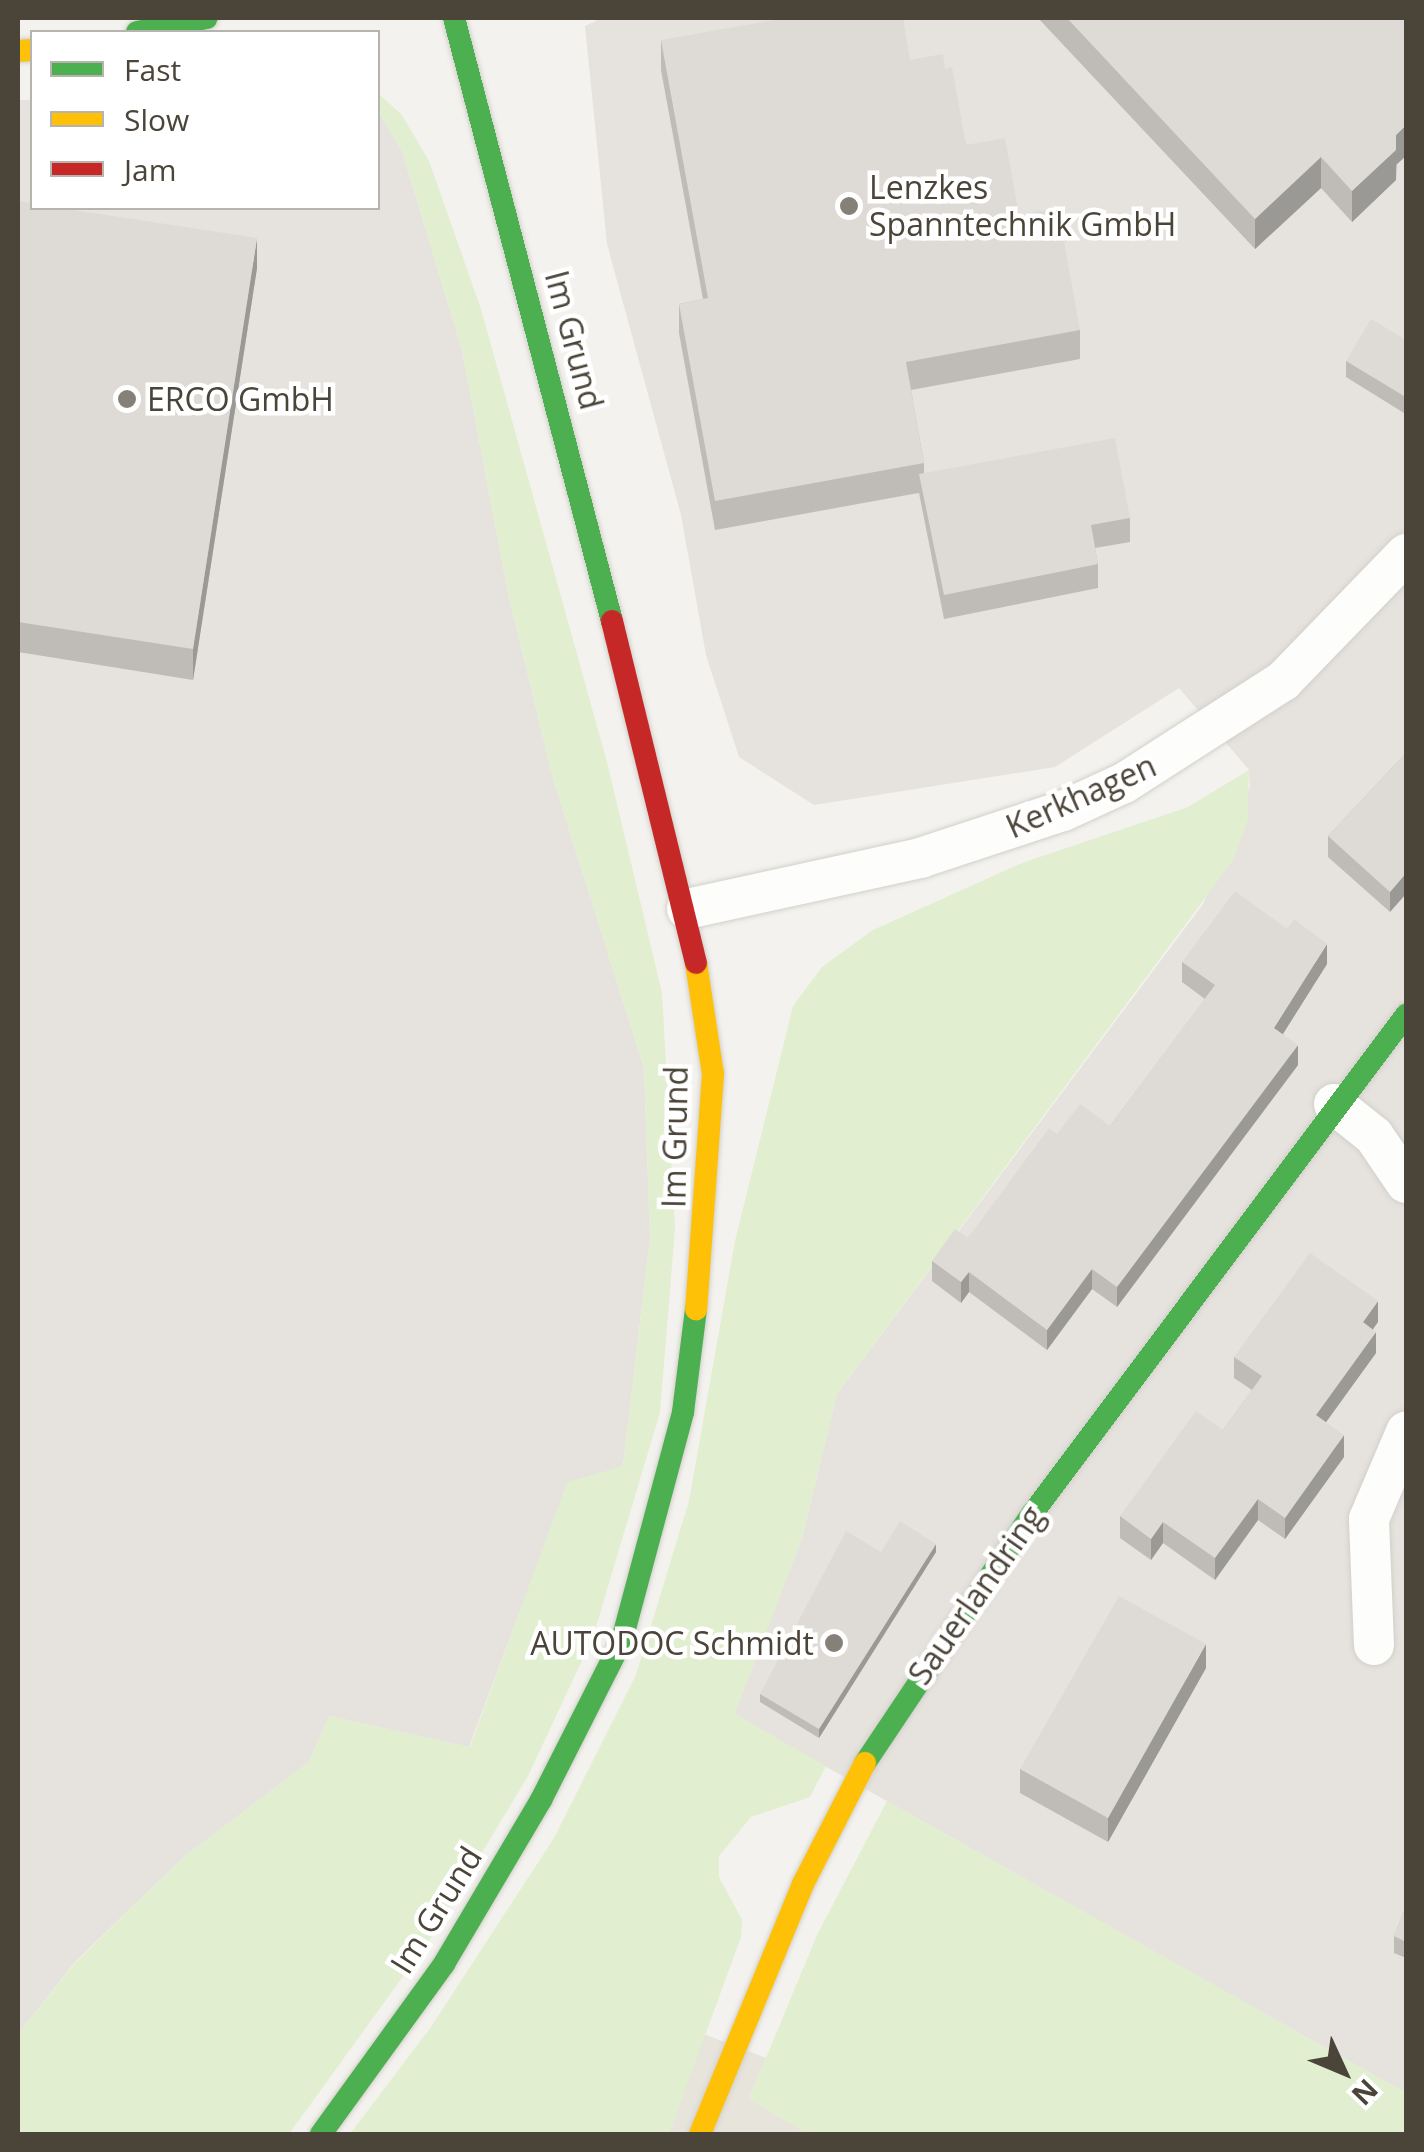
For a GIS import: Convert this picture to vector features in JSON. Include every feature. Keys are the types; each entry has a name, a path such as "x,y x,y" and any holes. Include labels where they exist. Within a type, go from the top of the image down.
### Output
{"main road":[{"path":"147,30 207,18"},
{"name":"Im Grund","path":"321,2134 444,1964 541,1800 622,1640 683,1412 706,1225 712,1074 687,908 454,18"},
{"name":"Sauerlandring","path":"700,2134 754,1996 854,1781 1032,1514 1334,1104 1406,1015"}],"street":[{"name":"Kerkhagen","path":"687,908 920,858 1063,811 1124,783 1283,680 1406,554"},
{"path":"1334,1104 1374,1136 1406,1183"},
{"path":"1374,1646 1370,1519 1406,1432"}],"shaded area":[{"path":"602,18 1406,18 1406,2093 734,1715 802,1538 837,1394 1203,904 1250,787 1249,770 1179,688 1055,767 814,805 739,757 706,655 681,515 607,244 585,26"},
{"path":"18,100 30,100 30,210 380,210 380,114 402,151 462,350 509,598 554,782 644,1068 650,1238 623,1466 545,1544 469,1747 329,1716 309,1762 185,1856 75,1962 18,2034"},
{"path":"701,2033 766,2058 749,2099 809,2134 652,2134"}],"green space":[{"path":"380,95 402,115 429,161 481,309 607,762 662,993 675,1229 660,1412 593,1637 528,1776 430,1939 289,2134 18,2134 18,2034 75,1963 185,1856 309,1762 329,1716 470,1747 567,1482 623,1466 650,1238 644,1068 554,782 509,598 462,350 402,151 380,114"},
{"path":"1249,770 1248,820 1234,859 837,1394 802,1538 735,1714 826,1766 810,1797 751,1817 719,1856 719,1877 742,1920 741,1937 669,2134 350,2134 431,2027 554,1838 636,1675 689,1501 735,1241 793,1006 822,967 873,930 1022,863 1188,807"},
{"path":"887,1801 1406,2093 1406,2134 809,2134 749,2099 817,1935"}],"building":[{"name":"Lenzkes Spanntechnik GmbH","path":"786,18 903,18 910,60 943,54 945,69 952,67 966,145 1005,138 1019,215 1058,208 1080,330 906,362 924,463 715,501 679,304 708,298 661,40"},
{"path":"1067,18 1406,18 1406,125 1396,135 1396,150 1352,191 1321,157 1255,219"},
{"name":"ERCO GmbH","path":"18,201 30,203 30,210 73,210 257,238 193,649 18,622"},
{"path":"1371,319 1406,340 1404,396 1346,361"},
{"path":"1115,438 1130,518 1091,525 1098,564 944,595 919,474"},
{"path":"1406,753 1406,873 1390,892 1328,836"},
{"path":"1235,891 1287,929 1294,919 1327,944 1274,1028 1298,1045 1117,1287 1092,1269 1047,1330 969,1272 961,1282 932,1261 955,1229 968,1238 1049,1128 1057,1134 1080,1104 1110,1126 1215,985 1182,962"},
{"path":"1310,1253 1378,1301 1363,1322 1376,1332 1316,1415 1344,1435 1285,1518 1258,1499 1215,1558 1163,1522 1151,1539 1120,1516 1196,1411 1223,1430 1262,1376 1234,1357"},
{"name":"AUTODOC Schmidt","path":"900,1521 936,1544 819,1729 760,1694 846,1531 881,1552"},
{"path":"1119,1596 1206,1644 1108,1818 1020,1769"},
{"path":"1406,1906 1406,1942 1394,1936"}],"traffic: fast":[{"path":"147,30 207,18"},
{"path":"454,18 612,621"},
{"path":"865,1763 1032,1514 1406,1015"},
{"path":"321,2134 444,1964 541,1800 622,1640 683,1412 696,1309"}],"traffic: slow":[{"path":"18,51 30,50"},
{"path":"696,963 713,1074 696,1309"},
{"path":"700,2134 803,1884 865,1763"}],"traffic: jam":[{"path":"612,621 696,963"}],"place":[{"name":"Lenzkes Spanntechnik GmbH","path":"849,206"},
{"name":"ERCO GmbH","path":"127,399"},
{"name":"AUTODOC Schmidt","path":"834,1643"}]}
